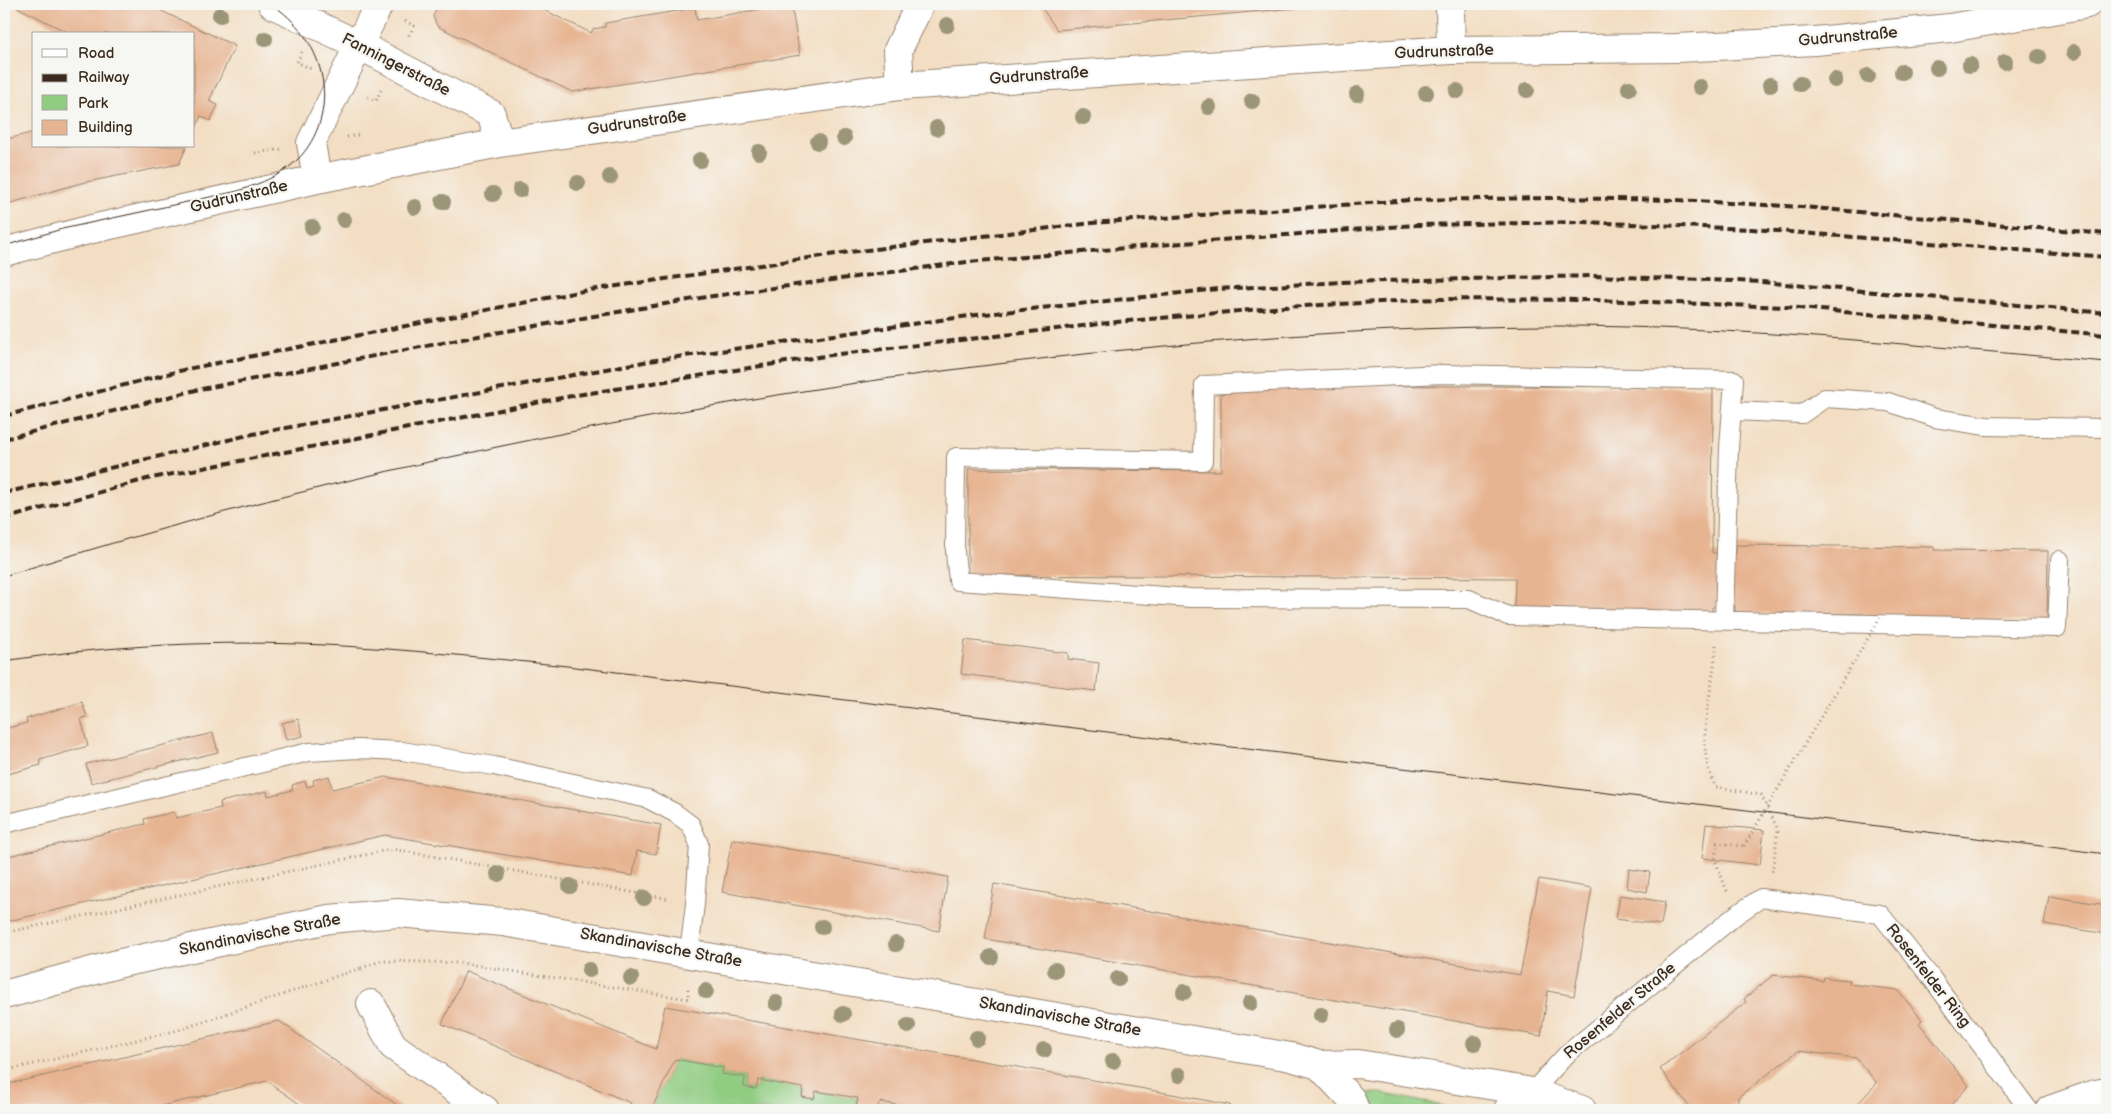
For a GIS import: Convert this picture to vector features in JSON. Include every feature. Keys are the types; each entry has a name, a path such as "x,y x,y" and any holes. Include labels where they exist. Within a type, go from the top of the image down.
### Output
{"street":[{"name":"Fanningerstraße","path":"272,4 359,45 492,114 500,143"},
{"path":"318,179 311,143 379,4"},
{"path":"900,86 898,50 920,4"},
{"path":"1451,50 1450,9 1453,4"},
{"name":"Gudrunstraße","path":"4,252 92,229 318,179 500,143 900,86 1451,50 1677,48 1815,41 1950,28 2087,4"},
{"name":"Skandinavische Straße","path":"4,996 121,963 264,931 329,920 398,914 503,922 689,952 1273,1054 1318,1065 1358,1064 1532,1092"},
{"path":"371,1004 393,1046 485,1110"},
{"path":"1318,1065 1351,1099 1355,1110"},
{"path":"1532,1092 1582,1110"},
{"name":"Rosenfelder Straße","path":"1508,1110 1532,1092"},
{"path":"2050,1110 2095,1094 2107,1092"}],"lane":[{"path":"1720,620 1734,380 1443,374 1204,384 1203,461 956,456 955,552 958,581 1191,598 1469,599 1508,616 2057,628 2060,560"},
{"path":"1732,411 1802,414 1825,398 1888,402 1936,418 1986,426 2107,428"},
{"path":"4,824 309,752 357,749 402,751 494,766 648,799 675,813 691,825 699,844 695,904 689,952"},
{"name":"Rosenfelder Ring","path":"1736,915 1761,898 1880,914 1930,976 2028,1110"},
{"name":"Rosenfelder Straße","path":"1532,1092 1567,1054 1736,915"}],"path":[{"path":"740,4 741,13"},
{"path":"1344,4 1344,11"},
{"path":"1736,915 1715,860 1717,843 1744,846 1880,618"},
{"path":"1720,620 1705,744 1707,772 1716,787 1761,795 1771,813 1778,830 1769,899"},
{"path":"4,1071 179,1030 381,961 461,963 688,999 689,952"},
{"path":"361,968 371,1004"}],"green space":[{"path":"675,1059 723,1068 723,1074 745,1077 744,1087 756,1089 758,1080 803,1088 802,1097 814,1099 816,1091 858,1098 856,1107 876,1110 655,1110 652,1108"},
{"path":"1367,1093 1381,1093 1462,1110 1375,1110"},
{"path":"880,1102 927,1109 877,1110"}],"building":[{"path":"11,4 147,4 235,46 209,101 218,105 210,121 201,116 195,131 195,32 67,32"},
{"path":"439,4 532,4 591,33 593,29 605,27 605,23 695,8 697,20 791,4 800,55 572,92 437,26 433,16"},
{"path":"1039,4 1295,4 1295,8 1057,30"},
{"path":"32,133 32,148 186,148 179,164 81,183 4,205 4,140"},
{"path":"1221,385 1713,387 1712,553 1736,554 1736,545 1934,547 1934,550 2048,551 2047,622 1864,620 1864,614 1735,613 1735,606 1712,607 1712,612 1514,611 1515,578 968,575 968,469 1221,471"},
{"path":"965,640 1068,653 1068,659 1099,663 1096,691 961,674"},
{"path":"82,702 87,717 81,719 88,746 40,760 41,765 4,775 4,729 27,723 26,719"},
{"path":"298,719 303,736 286,740 282,723"},
{"path":"213,733 218,752 91,783 86,764"},
{"path":"329,776 332,789 386,777 661,825 656,854 637,851 633,876 385,835 4,922 4,857 145,824 144,819 174,812 176,818 221,808 220,802 267,791 268,796 293,790 292,785 305,781 307,787 314,785 313,780"},
{"path":"1706,824 1764,830 1760,865 1702,858"},
{"path":"732,839 948,877 939,931 722,892"},
{"path":"1629,869 1650,872 1647,892 1627,888"},
{"path":"1539,879 1592,888 1574,996 1548,991 1541,1036 985,939 994,884 1520,975"},
{"path":"1620,895 1665,902 1661,925 1616,919"},
{"path":"2049,896 2107,905 2107,934 2044,924"},
{"path":"466,971 656,1049 665,1006 1145,1089 1230,1105 1232,1110 927,1110 880,1102 876,1110 856,1107 858,1098 816,1091 814,1099 802,1097 803,1088 758,1080 756,1089 744,1087 745,1077 722,1074 723,1068 675,1059 652,1108 655,1110 627,1110 631,1103 442,1024"},
{"path":"1773,975 1823,981 1824,977 1850,980 1849,984 1898,990 1922,1020 1919,1023 1969,1086 1946,1110 1852,1110 1877,1083 1856,1058 1798,1051 1737,1098 1739,1100 1727,1110 1692,1110 1660,1069 1746,1002 1744,999"},
{"path":"279,1021 404,1110 308,1110 267,1081 144,1110 4,1110 4,1085"}],"tram line":[{"path":"4,246 62,229 238,191 272,178 294,163 314,137 321,116 324,95 321,74 314,53 304,34 289,18 271,4"},
{"path":"4,576 113,543 333,484 555,435 779,395 1053,357 1296,335 1541,326 1683,329 1754,333 1895,343 2107,362"},
{"path":"4,661 84,651 164,645 245,643 325,645 446,654 567,666 2107,854"}],"railway":[{"path":"4,416 187,369 583,291 850,252 1092,223 1410,200 1552,198 1677,200 1802,207 2107,234"},
{"path":"4,439 196,390 489,334 706,297 967,262 1183,243 1416,225 1584,222 1752,229 2107,257"},
{"path":"4,493 253,434 649,361 976,315 1218,289 1342,282 1594,276 1762,282 2107,313"},
{"path":"4,519 147,479 577,395 831,355 1117,322 1284,307 1436,299 1594,300 1787,307 2107,335"}]}
